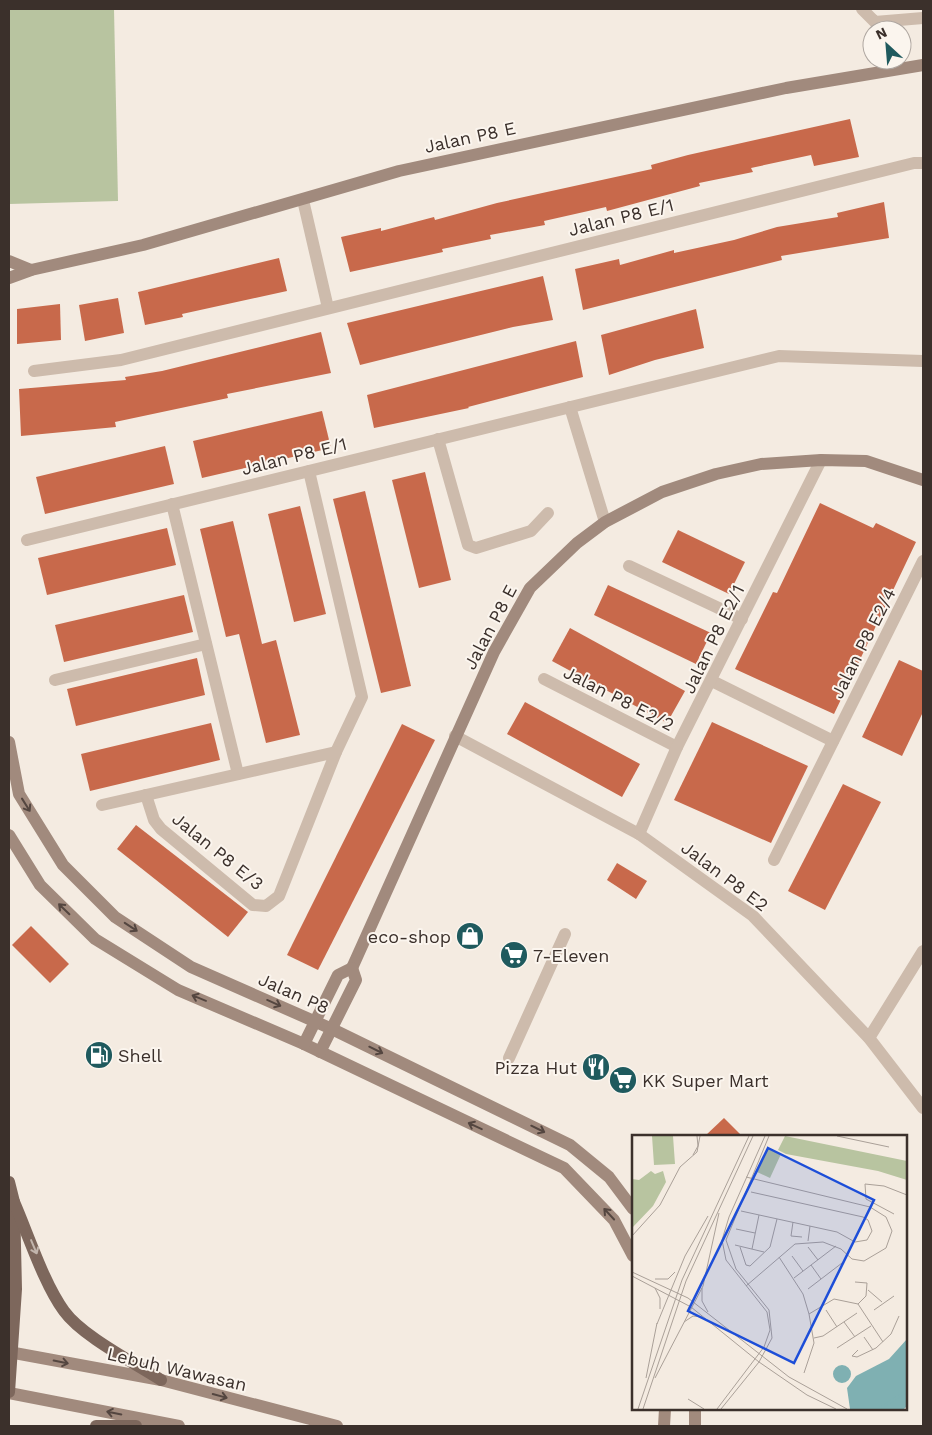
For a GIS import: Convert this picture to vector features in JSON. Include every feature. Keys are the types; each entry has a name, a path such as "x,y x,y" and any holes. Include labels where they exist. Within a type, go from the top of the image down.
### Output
{"main road":[{"path":"9,1182 14,1202 55,1297 64,1312 78,1326 161,1380"},
{"path":"9,1392 16,1289 14,1202"},
{"path":"96,1426 136,1426"}],"street":[{"path":"862,9 875,22 923,18"},
{"name":"Jalan P8 E","path":"9,278 31,270 143,245 399,171 786,88 923,65"},
{"name":"Jalan P8 E/1","path":"34,371 120,360 914,163 923,163"},
{"path":"303,200 328,308"},
{"path":"9,261 31,270"},
{"name":"Jalan P8 E/1","path":"27,540 779,356 923,360"},
{"path":"570,407 605,522"},
{"path":"438,439 468,545 476,548 531,531 548,513"},
{"name":"Jalan P8 E","path":"352,968 494,652 530,588 577,543 605,522 662,492 716,474 761,464 821,460 866,461 923,480"},
{"name":"Jalan P8 E2/1","path":"639,834 677,747 712,681 821,460"},
{"name":"Jalan P8 E/3","path":"146,795 154,820 161,829 253,905 266,906 279,896 336,752 362,697 309,471"},
{"path":"172,504 238,774"},
{"name":"Jalan P8 E2/4","path":"774,860 923,561"},
{"path":"629,566 742,618"},
{"path":"55,680 206,644"},
{"name":"Jalan P8 E2/2","path":"544,679 677,747"},
{"path":"712,681 834,741"},
{"name":"Jalan P8 E2","path":"455,736 639,834 753,916 869,1038 923,1108"},
{"name":"Jalan P8","path":"9,742 19,794 63,865 115,917 191,966 332,1029 570,1145 608,1177 632,1208"},
{"name":"Jalan P8 E/3","path":"102,805 336,752"},
{"path":"9,835 40,885 95,939 178,990 304,1044 564,1168 614,1220 632,1254"},
{"path":"509,1058 565,934"},
{"path":"869,1038 923,951"},
{"path":"304,1044 338,975 352,968 356,980 320,1052"},
{"name":"Lebuh Wawasan","path":"11,1352 161,1380 337,1426"},
{"path":"9,1392 179,1426"},
{"path":"664,1426 665,1410"},
{"path":"695,1410 696,1426"}],"green space":[{"path":"9,9 114,9 118,201 9,204"}],"building":[{"path":"850,119 859,157 814,166 811,155 751,168 753,172 699,183 700,186 607,211 606,207 544,221 545,225 490,235 491,239 442,249 443,252 350,272 341,237 381,228 381,231 434,217 435,220 497,203 652,169 651,165 688,155"},
{"path":"884,202 889,238 781,256 782,260 583,310 575,269 619,259 620,265 674,250 674,253 734,240 777,227 838,217 837,213"},
{"path":"279,258 287,291 182,314 183,317 145,325 138,292"},
{"path":"543,276 553,320 513,327 360,365 347,323"},
{"path":"118,298 124,333 85,341 79,305"},
{"path":"60,304 61,340 17,344 17,309"},
{"path":"696,309 704,348 655,360 609,375 601,335"},
{"path":"321,332 331,373 227,394 228,398 115,422 116,427 21,436 19,389 126,380 125,377 162,371"},
{"path":"576,341 583,377 469,408 374,428 367,395"},
{"path":"322,411 331,448 202,478 193,441"},
{"path":"165,446 174,484 45,514 36,477"},
{"path":"425,472 451,580 419,588 392,480"},
{"path":"365,491 411,686 381,693 333,499"},
{"path":"820,503 873,528 876,523 916,542 834,714 735,669 773,592 777,593"},
{"path":"300,506 326,614 294,622 268,514"},
{"path":"233,521 262,644 276,640 300,735 266,743 239,634 226,637 200,529"},
{"path":"167,528 176,565 47,595 38,558"},
{"path":"678,530 745,562 729,594 662,562"},
{"path":"608,585 711,633 696,664 594,615"},
{"path":"184,595 193,632 64,662 55,625"},
{"path":"570,628 685,691 667,723 552,661"},
{"path":"197,658 205,695 76,726 67,689"},
{"path":"899,660 923,671 923,712 902,756 862,737"},
{"path":"525,702 640,764 622,797 507,734"},
{"path":"712,722 808,766 771,843 674,800"},
{"path":"211,723 220,760 90,791 81,754"},
{"path":"402,724 435,740 318,970 287,955"},
{"path":"843,784 881,802 825,910 788,891"},
{"path":"136,825 248,912 228,937 117,849"},
{"path":"617,863 647,881 636,899 607,880"},
{"path":"31,926 69,964 50,983 12,945"},
{"path":"724,1118 741,1135 706,1135"}],"place":[{"name":"eco-shop","path":"470,936"},
{"name":"7-Eleven","path":"514,955"},
{"name":"Shell","path":"99,1055"},
{"name":"Pizza Hut","path":"596,1067"},
{"name":"KK Super Mart","path":"623,1080"}]}
